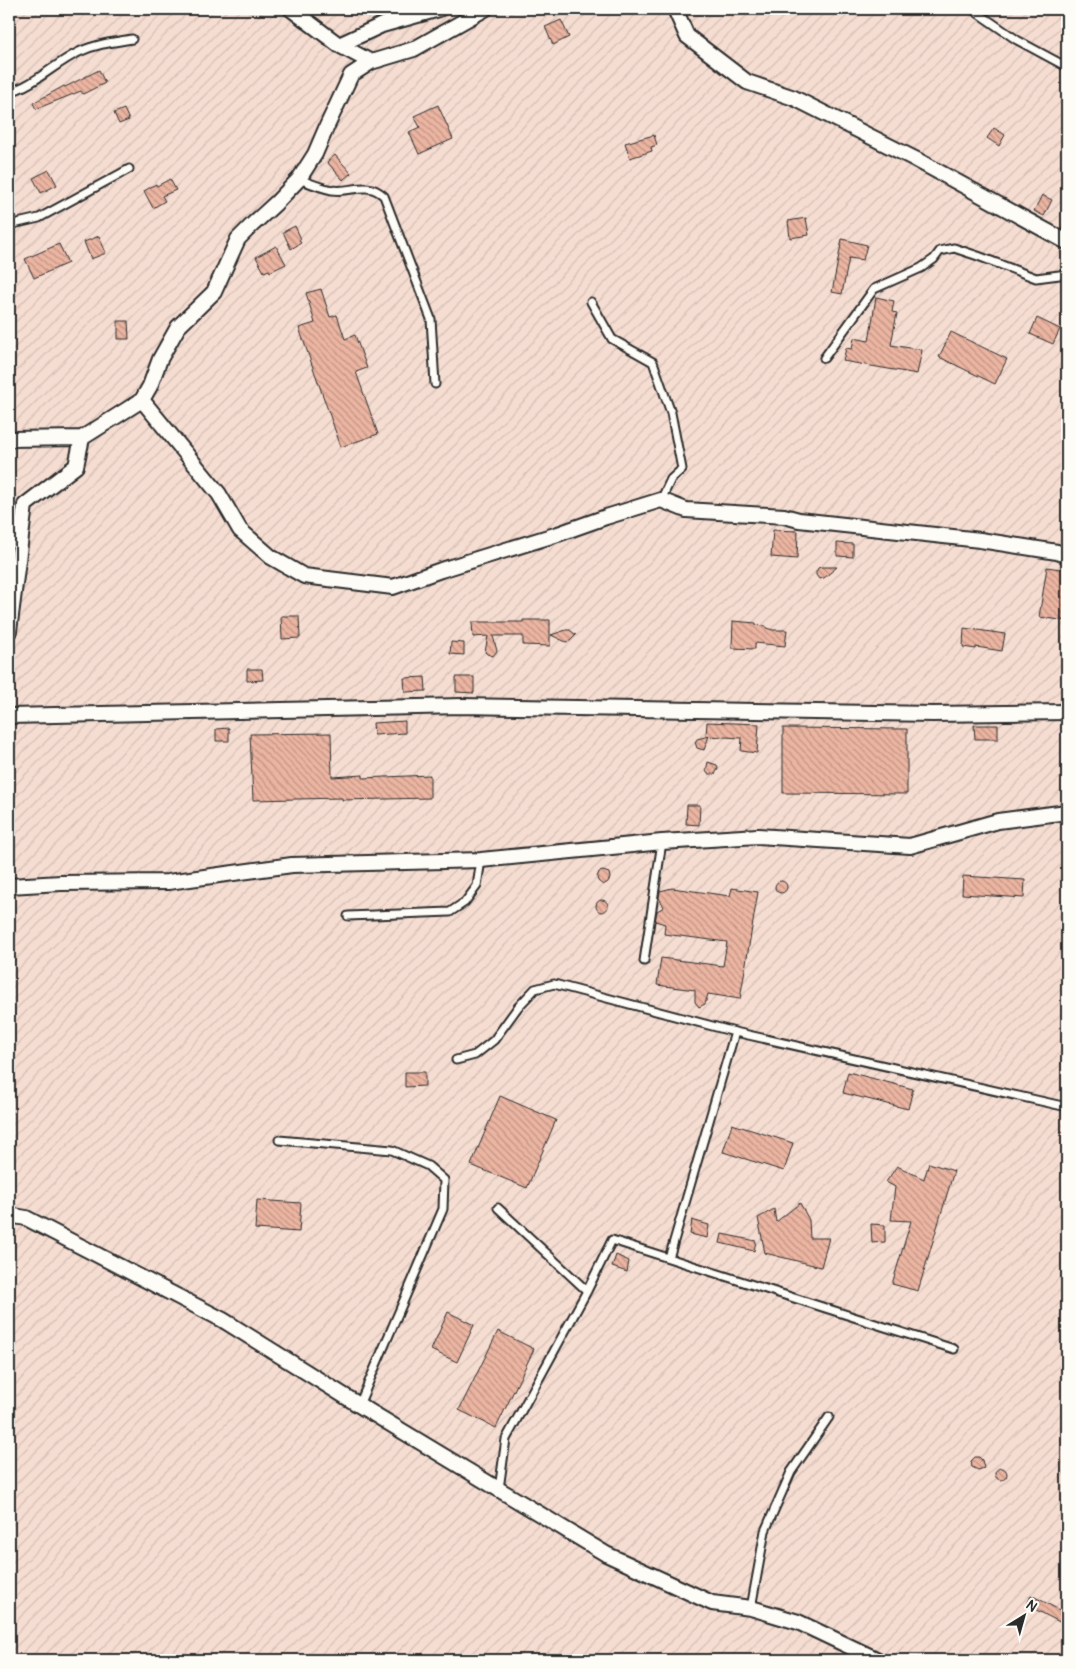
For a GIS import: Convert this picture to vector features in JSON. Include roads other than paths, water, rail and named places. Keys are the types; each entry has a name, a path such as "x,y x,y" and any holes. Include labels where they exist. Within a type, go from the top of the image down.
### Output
{"street":[{"path":"291,9 339,45 371,62"},
{"path":"339,45 382,25 440,9 460,22"},
{"path":"9,439 82,438 142,400 150,386 160,359 178,327 214,292 238,239 299,179 315,154 352,75 371,62 414,49 485,9"},
{"path":"675,9 687,36 747,82 794,98 810,106 931,168 1067,242"},
{"path":"142,400 219,494 240,530 272,557 304,576 393,587 662,500 686,510 784,516 799,520 980,540 1057,552 1067,556"},
{"path":"9,631 25,505 76,466 82,438"},
{"path":"9,716 462,706 933,714 1067,712"},
{"path":"9,886 61,883 168,882 292,865 481,860 662,842 758,836 910,846 998,821 1067,812"},
{"path":"9,1215 26,1218 223,1320 359,1405 606,1554 712,1603 751,1608 798,1622 878,1660"}],"lane":[{"path":"972,9 1017,40 1067,67"},
{"path":"9,92 21,88 79,52 105,43 132,39"},
{"path":"9,225 39,218 128,169"},
{"path":"299,179 330,190 341,191 356,187 370,188 384,196 431,319 434,384"},
{"path":"824,358 874,289 921,268 934,259 940,251 954,248 1036,278 1067,274"},
{"path":"591,302 612,339 652,362 671,413 682,469 671,479 662,500"},
{"path":"644,961 662,842"},
{"path":"348,916 450,912 465,902 477,886 481,860"},
{"path":"456,1060 475,1055 494,1040 518,1007 535,988 554,984 736,1032 1067,1107"},
{"path":"669,1258 736,1032"},
{"path":"279,1140 392,1150 428,1166 444,1180 442,1209 359,1405"},
{"path":"498,1208 587,1291"},
{"path":"499,1489 506,1439 587,1291 612,1240 954,1349"},
{"path":"751,1608 765,1531 790,1472 829,1417"}]}
